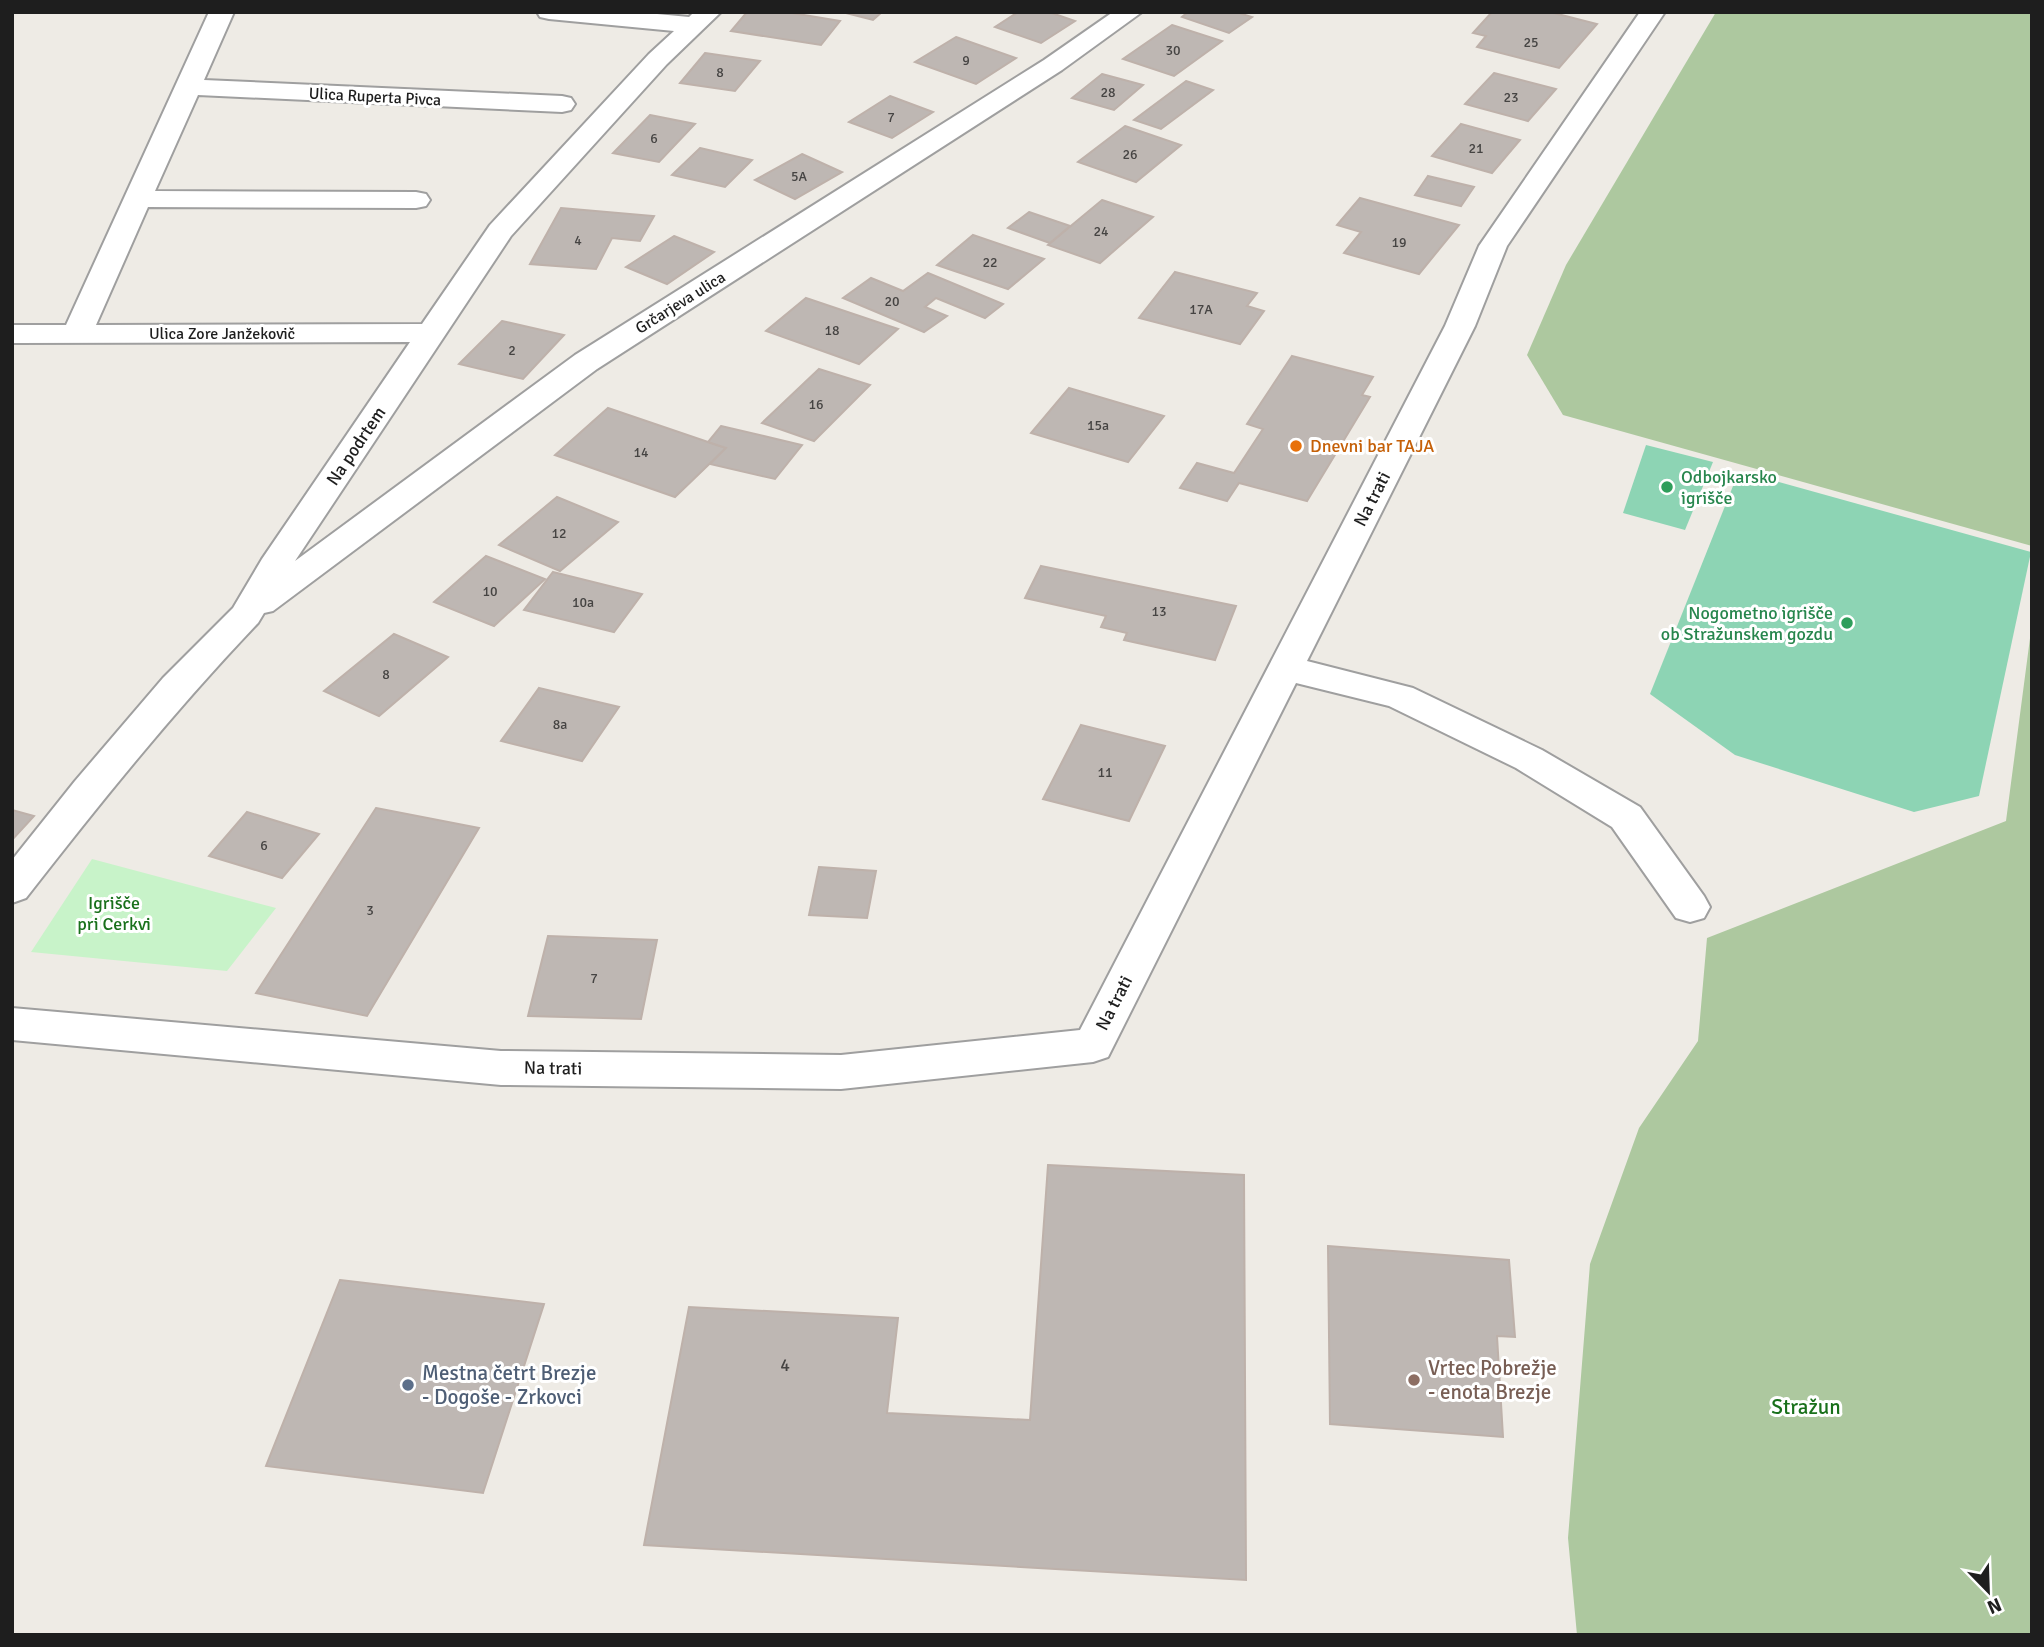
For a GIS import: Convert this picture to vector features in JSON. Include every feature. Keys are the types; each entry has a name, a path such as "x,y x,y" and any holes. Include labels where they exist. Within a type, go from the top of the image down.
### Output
{"street":[{"path":"78,334 222,12"},
{"path":"550,12 702,19"},
{"name":"Grčarjeva ulica","path":"246,615 586,362 1052,65 1130,12"},
{"name":"Na trati","path":"12,1024 501,1068 841,1072 1093,1045 1461,326 1493,246 1653,12"},
{"name":"Na podrtem","path":"12,888 88,791 176,687 246,615 274,566 500,231 658,59 702,19"},
{"name":"Ulica Ruperta Pivca","path":"188,87 562,104"},
{"path":"138,199 416,200"},
{"name":"Ulica Zore Janžekovič","path":"12,334 431,333"},
{"path":"1286,668 1399,697 1540,765 1626,817 1690,907"}],"green space":[{"path":"1716,12 2032,12 2032,546 1563,415 1527,355 1566,265"},
{"name":"Odbojkarsko igrišče","path":"1646,445 1713,462 1685,530 1623,513"},
{"name":"Nogometno igrišče ob Stražunskem gozdu","path":"1739,471 2031,552 1979,796 1914,812 1735,755 1650,694"},
{"name":"Stražun","path":"2032,623 2032,1635 1577,1635 1568,1538 1590,1264 1639,1128 1698,1041 1707,938 2006,821"},
{"name":"Igrišče pri Cerkvi","path":"92,859 276,908 227,971 31,952"}],"building":[{"path":"747,12 786,12 840,21 821,45 731,31"},
{"path":"842,12 882,12 873,20"},
{"path":"1018,12 1049,12 1075,21 1041,43 995,27"},
{"path":"1188,12 1245,12 1242,14 1252,17 1229,33 1182,17"},
{"path":"1492,12 1550,12 1597,24 1559,68 1477,47 1486,36 1473,33"},
{"path":"1172,25 1222,41 1174,76 1123,59"},
{"path":"956,37 1016,58 976,84 915,62"},
{"path":"705,53 760,61 735,91 680,83"},
{"path":"1494,73 1556,89 1528,121 1465,104"},
{"path":"1102,74 1143,85 1114,110 1072,98"},
{"path":"1186,81 1213,90 1161,129 1134,120"},
{"path":"890,96 933,112 892,138 849,122"},
{"path":"650,115 695,124 659,162 613,153"},
{"path":"1461,124 1520,140 1492,173 1432,156"},
{"path":"1125,126 1181,145 1136,182 1078,162"},
{"path":"700,148 752,160 725,187 672,175"},
{"path":"802,154 842,172 795,199 755,180"},
{"path":"1428,176 1474,187 1461,206 1415,195"},
{"path":"1360,198 1459,225 1419,274 1344,253 1361,232 1337,225"},
{"path":"1102,200 1153,217 1100,263 1048,245"},
{"path":"561,208 654,216 640,241 612,238 596,269 530,264"},
{"path":"1029,212 1070,226 1050,243 1008,228"},
{"path":"973,235 1044,259 1008,289 937,265"},
{"path":"674,236 714,252 667,284 626,267"},
{"path":"1175,272 1257,293 1247,306 1264,311 1240,344 1139,318"},
{"path":"928,273 1003,304 985,318 936,298 925,307 947,316 924,332 843,298 871,278 903,291"},
{"path":"806,298 898,329 859,364 766,331"},
{"path":"502,321 564,335 523,379 459,364"},
{"name":"Dnevni bar TAJA","path":"1292,356 1373,377 1362,395 1370,397 1307,501 1239,483 1227,501 1180,488 1197,463 1234,473 1263,429 1247,424"},
{"path":"819,369 870,385 814,441 762,423"},
{"path":"1069,388 1164,416 1128,462 1031,433"},
{"path":"608,408 726,448 675,497 555,455"},
{"path":"721,426 802,445 775,479 710,464 726,448 708,442"},
{"path":"557,497 618,522 560,571 499,545"},
{"path":"486,556 545,579 494,626 434,602"},
{"path":"1041,566 1236,606 1215,660 1124,640 1127,633 1101,627 1106,616 1025,598"},
{"path":"553,572 642,594 614,632 524,610"},
{"path":"394,634 448,657 379,716 324,691"},
{"path":"539,688 619,707 582,761 501,741"},
{"path":"1081,725 1165,746 1129,821 1043,799"},
{"path":"376,808 479,828 367,1016 256,993"},
{"path":"12,810 34,816 12,840"},
{"path":"247,812 319,834 282,878 209,856"},
{"path":"819,867 876,871 867,918 809,915"},
{"path":"548,936 657,940 641,1019 528,1016"},
{"path":"1048,1165 1244,1175 1246,1580 644,1545 689,1307 898,1318 887,1413 1030,1420"},
{"name":"Vrtec Pobrežje - enota Brezje","path":"1328,1246 1509,1260 1515,1337 1497,1336 1503,1437 1330,1424"},
{"name":"Mestna četrt Brezje - Dogoše - Zrkovci","path":"340,1280 544,1304 483,1493 266,1466"}],"place":[{"name":"Dnevni bar TAJA","path":"1296,446"},
{"name":"Odbojkarsko igrišče","path":"1667,487"},
{"name":"Nogometno igrišče ob Stražunskem gozdu","path":"1847,623"},
{"name":"Vrtec Pobrežje - enota Brezje","path":"1414,1380"},
{"name":"Mestna četrt Brezje - Dogoše - Zrkovci","path":"408,1385"}]}
